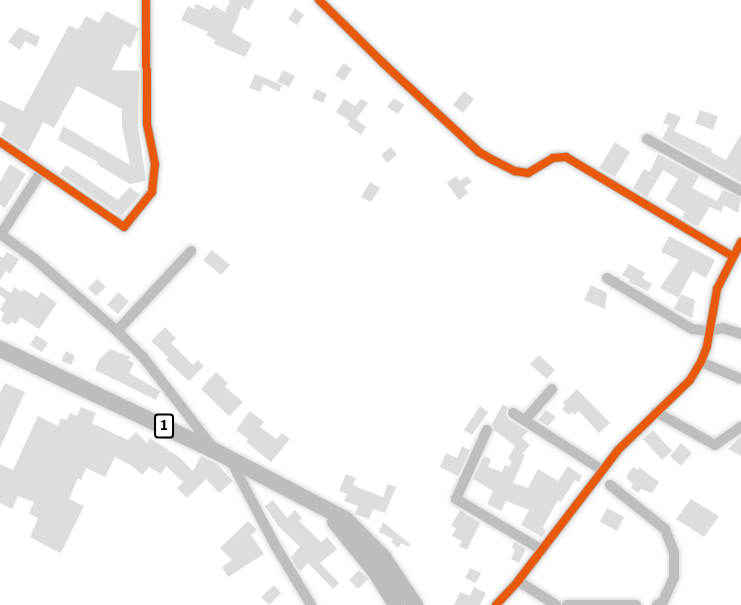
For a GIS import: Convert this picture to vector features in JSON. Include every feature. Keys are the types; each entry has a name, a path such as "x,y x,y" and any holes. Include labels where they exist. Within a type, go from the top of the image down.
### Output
{"highway":[{"name":"1","path":"0,349 223,455 345,519 383,557 412,599"},
{"name":"1","path":"324,510 375,571 396,605"}],"street":[{"path":"0,142 124,227 152,192 154,164 147,124 146,0"},
{"path":"319,0 383,63 486,156 515,171 528,172 554,158 566,157 732,256"},
{"path":"647,139 741,191"},
{"path":"41,172 1,234 36,260 117,330 143,357 223,455 310,605"},
{"path":"496,605 518,581 618,450 690,380 701,362 717,289 741,242"},
{"path":"117,330 191,251"},
{"path":"606,278 693,329 709,331 723,328 741,334"},
{"path":"701,362 741,380"},
{"path":"525,420 552,389"},
{"path":"656,412 715,445 741,427"},
{"path":"513,413 602,470"},
{"path":"487,430 456,499 542,550"},
{"path":"610,485 665,529 674,552 674,577 667,596 657,605"},
{"path":"518,581 556,605"},
{"path":"567,605 636,605"}],"building":[{"path":"227,0 254,0 249,10 242,7 232,32 252,44 245,57 214,44 215,40 206,35 208,32 181,20 188,6 194,9 196,4 210,10 213,5 225,12 230,1"},
{"path":"295,8 304,15 297,25 288,19"},
{"path":"106,11 139,28 130,48 124,44 112,70 139,71 138,126 146,181 130,184 96,164 98,162 58,140 63,126 130,165 122,126 122,109 77,86 54,128 43,122 28,152 1,135 6,124 0,121 0,100 23,111 69,25 78,30 86,16 99,23"},
{"path":"19,27 40,37 36,47 25,41 20,50 8,42"},
{"path":"344,63 352,69 344,81 335,75"},
{"path":"283,70 295,76 289,87 277,82"},
{"path":"255,74 282,85 279,92 263,84 260,92 249,88"},
{"path":"316,89 327,94 323,103 312,98"},
{"path":"464,91 474,99 463,113 453,105"},
{"path":"394,98 404,105 398,114 387,107"},
{"path":"344,99 355,106 361,99 368,103 356,119 366,127 361,135 347,125 350,121 336,112"},
{"path":"700,110 718,116 713,130 695,123"},
{"path":"668,112 681,117 674,131 712,149 711,152 726,160 741,134 741,182 662,139 669,125 663,123"},
{"path":"615,142 630,152 615,177 599,168"},
{"path":"391,147 397,155 387,163 381,155"},
{"path":"658,154 699,176 692,188 717,201 723,190 741,198 738,213 724,205 721,212 710,207 698,226 692,224 682,217 685,212 665,200 678,179 663,170 647,197 633,188 644,169 650,172"},
{"path":"10,164 26,174 5,208 0,205 0,182"},
{"path":"66,165 118,200 130,187 140,195 121,216 60,174"},
{"path":"456,176 460,181 467,176 472,182 464,187 468,193 459,200 447,183"},
{"path":"370,182 380,188 371,202 361,197"},
{"path":"669,236 715,260 706,278 693,271 678,298 660,288 679,260 661,252"},
{"path":"212,250 230,265 221,275 203,260"},
{"path":"7,252 19,259 10,274 6,271 0,280 0,256 3,258"},
{"path":"629,264 645,273 642,278 652,284 648,291 629,282 629,279 622,275"},
{"path":"97,279 106,287 96,296 88,288"},
{"path":"591,285 607,293 605,309 584,300"},
{"path":"0,286 11,293 14,287 22,292 23,289 37,298 41,292 57,303 39,329 20,317 16,324 12,322 8,325 1,321 4,313 0,310 6,299 0,295"},
{"path":"118,292 129,301 118,314 107,305"},
{"path":"681,294 695,300 692,318 674,309"},
{"path":"165,327 176,338 171,343 193,365 198,360 204,366 189,381 166,360 168,357 151,341"},
{"path":"36,335 48,343 42,352 30,345"},
{"path":"110,349 131,357 128,360 134,363 129,373 160,391 156,400 95,370 99,360"},
{"path":"66,351 75,356 71,365 61,361"},
{"path":"539,355 555,370 547,379 530,364"},
{"path":"216,372 228,383 225,387 243,402 229,416 201,389"},
{"path":"5,383 25,392 0,448 0,393"},
{"path":"577,389 610,423 599,433 579,411 574,415 572,412 569,415 562,409 565,406 563,403"},
{"path":"503,404 508,408 506,413 508,419 528,431 522,438 530,445 522,454 525,455 513,483 528,488 538,469 558,481 568,466 582,476 579,482 575,480 561,502 558,500 545,523 543,528 546,530 542,537 521,525 529,510 506,501 501,511 487,504 493,491 473,479 484,456 491,459 488,467 502,472 505,465 509,467 512,462 508,459 515,446 494,430 492,424"},
{"path":"480,406 488,412 472,435 464,430"},
{"path":"81,407 96,413 92,423 128,440 136,432 147,443 150,438 179,457 193,471 201,456 217,464 233,481 219,493 206,479 187,498 177,488 183,482 166,466 161,474 149,467 142,475 132,466 115,457 105,477 86,468 81,480 78,478 69,499 84,506 61,553 54,550 30,537 38,518 29,514 34,502 18,496 12,509 0,503 0,464 13,470 38,416 58,426 61,418 67,420 70,413 77,416"},
{"path":"546,410 556,417 548,426 538,420"},
{"path":"250,411 264,422 260,427 276,439 282,433 290,439 271,462 246,442 248,439 236,430"},
{"path":"653,430 672,451 662,460 643,439"},
{"path":"741,436 741,456 728,449"},
{"path":"681,443 692,453 681,466 670,456"},
{"path":"462,446 470,450 458,476 440,467 446,453 457,458"},
{"path":"633,467 638,470 639,467 659,482 652,493 641,489 638,493 631,488 633,484 626,477"},
{"path":"346,474 356,478 353,484 357,487 383,497 388,484 396,487 385,513 373,509 369,519 355,514 358,506 344,501 347,494 339,491"},
{"path":"691,499 719,516 704,537 676,519"},
{"path":"273,500 287,518 295,510 302,518 299,521 321,542 327,537 337,549 320,563 339,583 333,589 308,563 301,571 297,568 291,557 300,547 278,526 265,506"},
{"path":"607,508 624,517 617,531 600,522"},
{"path":"460,510 480,523 467,550 459,546 462,541 452,536 456,528 451,526"},
{"path":"248,521 257,530 251,535 264,554 228,577 222,567 232,560 220,548"},
{"path":"383,522 410,544 409,547 401,543 398,548 391,542 393,539 379,532"},
{"path":"514,542 526,549 519,563 511,559 515,550 512,548"},
{"path":"470,568 481,573 476,583 465,578"},
{"path":"359,570 368,579 358,589 349,580"},
{"path":"274,585 281,593 269,605 261,597"},
{"path":"474,587 486,593 480,605 454,605 460,592 470,596"}],"cycle path":[{"path":"0,142 124,227 152,192 155,164 147,124 146,0"},
{"path":"319,0 479,152 515,171 528,173 553,158 566,157 732,256"},
{"path":"496,605 518,581 618,450 690,380 707,346 717,289 741,242"}]}
